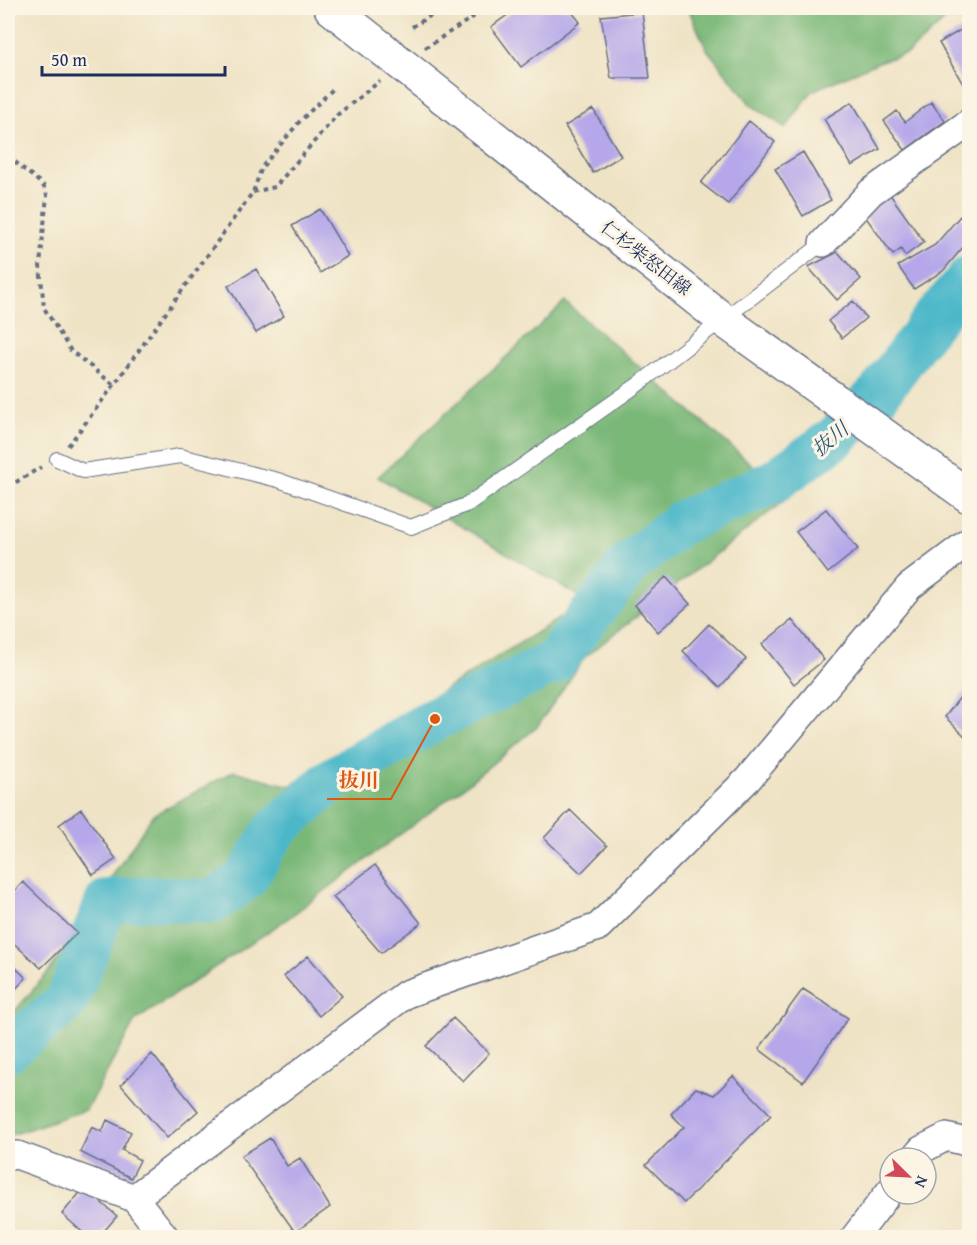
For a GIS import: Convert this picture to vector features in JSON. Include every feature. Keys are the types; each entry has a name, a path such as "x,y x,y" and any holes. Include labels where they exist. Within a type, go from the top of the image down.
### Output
{"main road":[{"name":"仁杉柴怒田線","path":"331,8 722,319 969,497"}],"street":[{"path":"823,243 872,192 969,122"},
{"path":"134,1198 406,994 597,927 748,779 909,587 969,541"},
{"path":"929,1146 946,1137 969,1143"},
{"path":"8,1156 17,1155 134,1198 166,1238"},
{"path":"854,1238 879,1206"}],"lane":[{"path":"57,459 83,471 180,456 278,480 411,527 468,504 636,386 823,243"}],"path":[{"path":"412,27 443,8"},
{"path":"253,192 275,187 338,116 402,63 487,8"},
{"path":"8,487 57,459 114,385 253,192 262,167 300,120 333,89"},
{"path":"8,156 43,185 47,195 40,266 44,308 71,351 114,385"}],"green space":[{"path":"688,8 969,8 970,18 946,20 908,53 881,61 812,91 786,128 751,105 706,48"},
{"path":"565,302 789,497 585,657 537,727 465,786 287,919 135,1021 86,1110 8,1136 8,1019 50,970 153,815 234,771 290,786 587,601 378,477"}],"building":[{"path":"517,8 569,8 580,22 521,67 491,27"},
{"path":"642,12 650,78 611,78 601,16"},
{"path":"967,26 970,31 970,89 967,91 939,43"},
{"path":"852,102 880,149 852,166 824,119"},
{"path":"931,102 945,121 905,150 884,121 897,111 905,122"},
{"path":"593,109 621,156 593,173 565,126"},
{"path":"749,121 775,142 728,204 701,183"},
{"path":"803,152 831,200 803,216 775,169"},
{"path":"889,193 924,242 905,256 901,249 893,255 862,212"},
{"path":"320,209 348,256 320,273 292,226"},
{"path":"960,216 970,226 970,239 943,271 914,289 898,266 935,245"},
{"path":"838,252 861,279 837,300 808,267"},
{"path":"256,269 284,316 256,333 228,286"},
{"path":"853,301 866,318 842,338 828,321"},
{"path":"826,509 858,549 828,573 796,532"},
{"path":"666,577 690,604 658,632 635,605"},
{"path":"792,620 824,660 794,684 762,644"},
{"path":"709,624 746,659 720,687 683,651"},
{"path":"970,684 970,741 945,717"},
{"path":"81,809 116,859 93,875 59,825"},
{"path":"570,810 607,846 581,873 544,838"},
{"path":"375,865 421,923 381,953 333,897"},
{"path":"23,882 77,933 41,968 8,938 8,898"},
{"path":"308,956 342,996 319,1016 284,976"},
{"path":"8,960 26,978 8,997"},
{"path":"803,989 848,1018 803,1082 759,1049"},
{"path":"453,1018 489,1053 463,1081 426,1046"},
{"path":"152,1054 198,1111 167,1138 121,1085"},
{"path":"733,1076 771,1115 684,1203 646,1165 684,1127 671,1114 696,1088 714,1095"},
{"path":"107,1120 131,1132 122,1150 140,1160 131,1178 80,1152 92,1127 102,1132"},
{"path":"270,1138 287,1166 300,1158 330,1207 295,1232 241,1156"},
{"path":"84,1188 117,1216 98,1238 89,1238 62,1214"}],"waterway":[{"name":"抜川","path":"8,1050 67,1001 107,901 148,898 213,902 246,878 275,830 331,780 435,719 554,662 631,562 682,522 773,482 835,438 878,394 932,321 970,277"}],"place":[{"name":"抜川","path":"435,719"}]}
